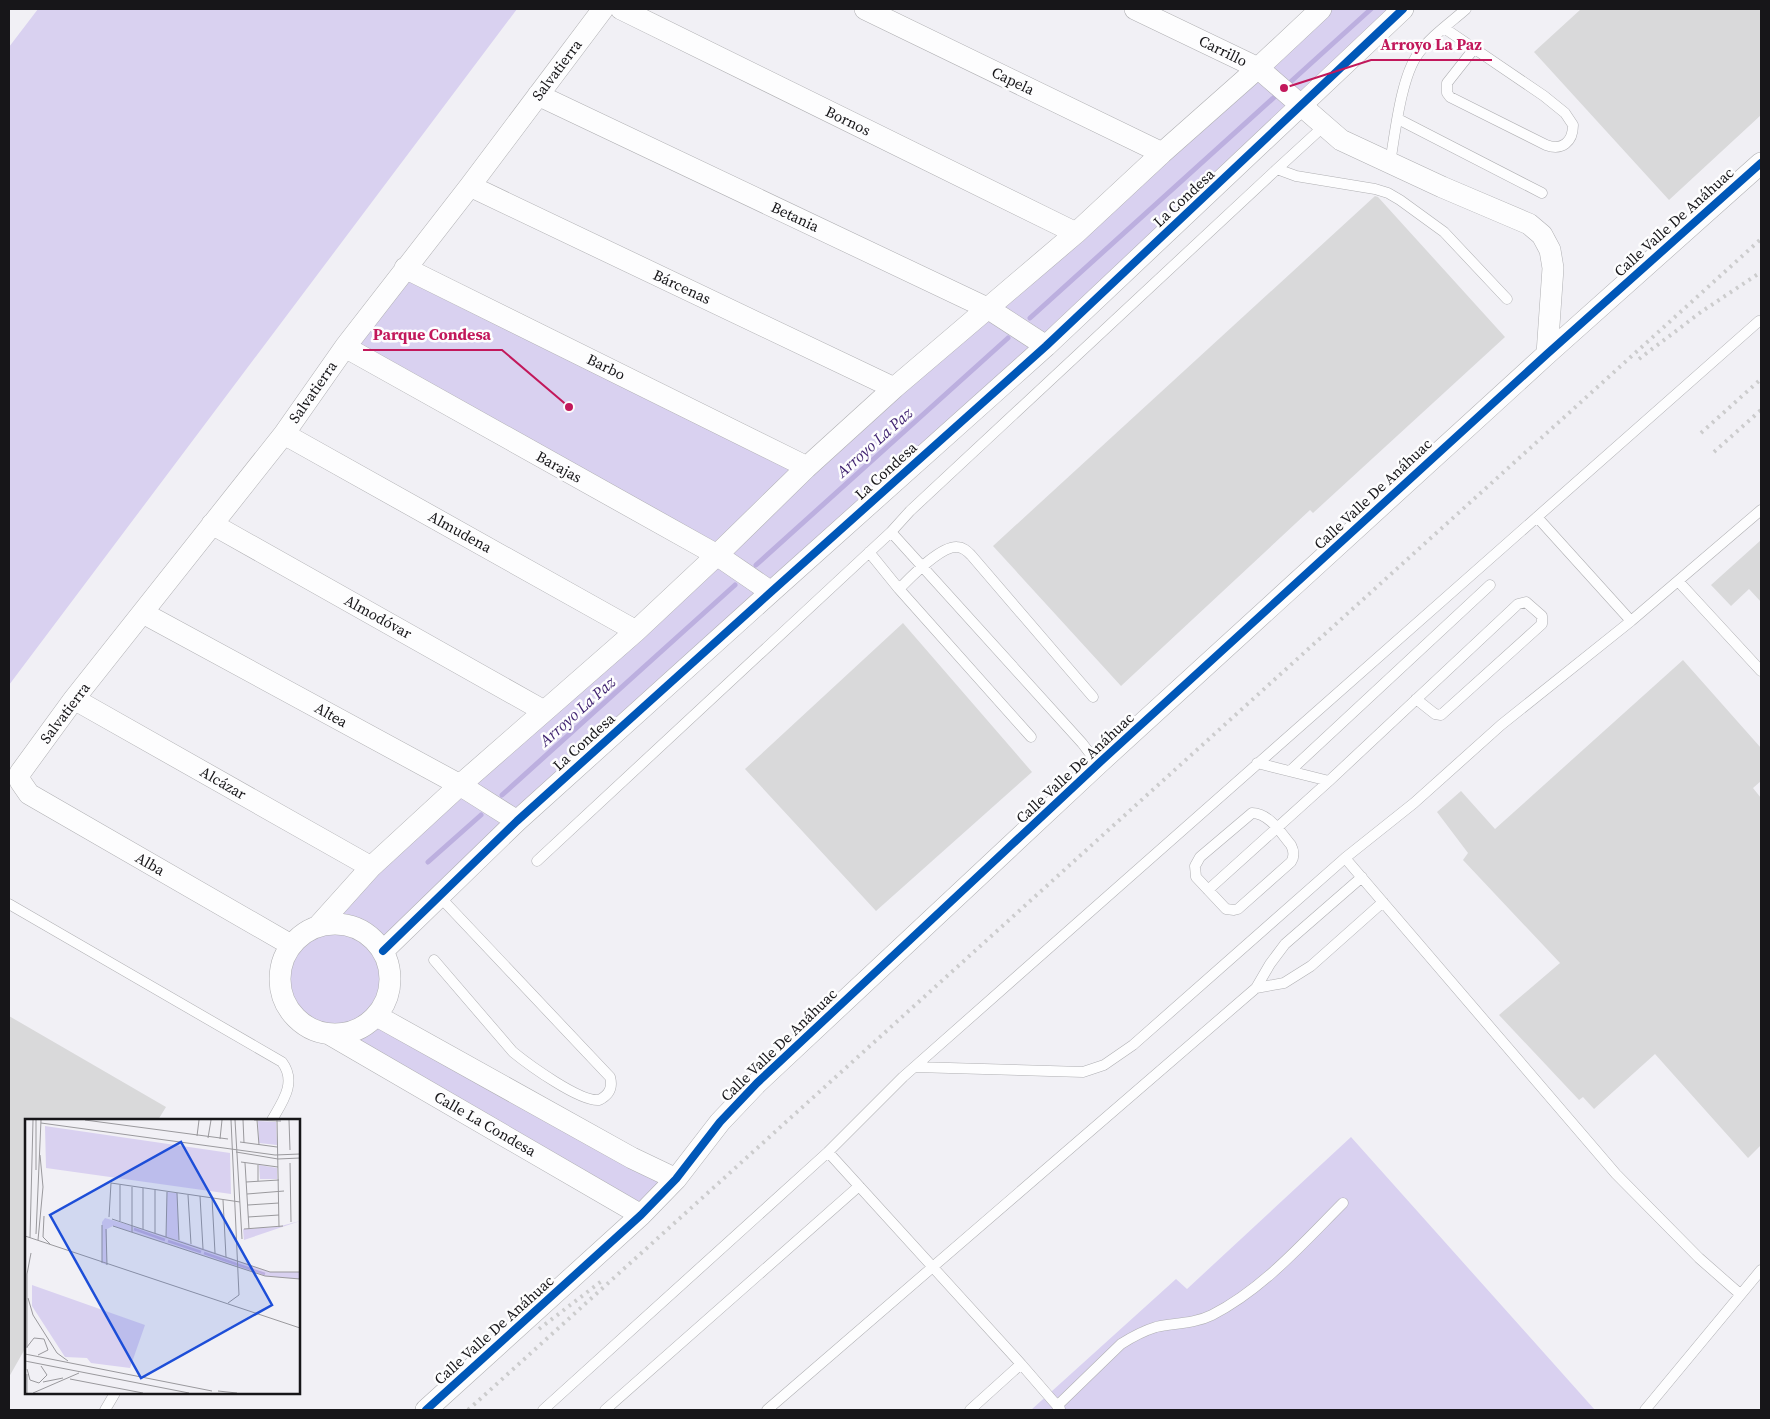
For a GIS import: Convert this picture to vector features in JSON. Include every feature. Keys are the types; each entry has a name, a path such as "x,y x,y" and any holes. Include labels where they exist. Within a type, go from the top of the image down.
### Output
{"street":[{"name":"Salvatierra","path":"20,773 74,698 284,434 345,347 470,186 603,9"},
{"name":"Bornos","path":"621,9 1076,233"},
{"name":"Capela","path":"865,9 1162,153"},
{"name":"Carrillo","path":"1135,9 1262,70 1341,140 1529,224 1542,235 1550,250 1553,268 1547,354"},
{"path":"318,926 371,867 460,785 636,631 717,555 807,466 894,388 1076,233 1162,153 1262,70 1321,9"},
{"name":"La Condesa","path":"383,950 518,821 1046,346 1298,103 1403,9"},
{"name":"Betania","path":"538,95 989,309 1046,346"},
{"name":"Calle Valle De Anáhuac","path":"426,1410 641,1214 676,1179 720,1122 757,1083 1098,764 1547,354 1761,163"},
{"name":"Bárcenas","path":"470,186 894,388"},
{"name":"Barbo","path":"405,268 807,466"},
{"name":"Barajas","path":"345,347 717,555 771,592"},
{"name":"Almudena","path":"284,434 636,631"},
{"name":"Almodóvar","path":"212,524 544,711"},
{"name":"Altea","path":"143,613 460,785 518,821"},
{"name":"Alcázar","path":"74,698 371,867"},
{"name":"Alba","path":"20,773 20,781 29,794 291,945"},
{"path":"337,923 355,927 371,936 383,950 390,972 388,996 377,1016 363,1027 346,1034 329,1034 313,1030 299,1021 288,1008 282,993 280,976 283,960 291,945 303,934 318,926 337,923"},
{"path":"377,1016 632,1158 676,1179"},
{"name":"Calle La Condesa","path":"329,1034 641,1214"}],"lane":[{"path":"1390,163 1405,84 1410,68 1417,55 1466,9"},
{"path":"1444,28 1473,50 1544,96 1565,112 1573,125 1571,137 1566,143 1560,147 1546,145 1450,97 1447,92 1447,83 1473,50"},
{"path":"1398,118 1542,193"},
{"path":"537,861 1324,126"},
{"path":"1277,170 1296,176 1375,189 1388,193 1444,232 1507,299"},
{"path":"543,1410 828,1152 915,1067 1759,321"},
{"path":"915,1067 1083,1072 1104,1065 1133,1045 1345,858 1414,804 1500,725 1630,622 1761,510"},
{"path":"1537,517 1630,622"},
{"path":"891,532 1082,743 1098,764"},
{"path":"899,589 922,567 944,550 956,546 963,548 1093,697"},
{"path":"869,552 899,589 1031,737"},
{"path":"1678,582 1761,671"},
{"path":"1290,771 1490,585"},
{"path":"1208,890 1329,781 1416,699 1518,604 1526,602 1542,616 1542,624 1441,715 1436,714 1416,699"},
{"path":"1257,763 1329,781"},
{"path":"1252,813 1257,813 1267,818 1291,845 1294,858 1291,862 1238,909 1226,909 1208,890 1196,877 1195,866 1200,857 1252,813"},
{"path":"1345,858 1616,1174 1699,1258 1740,1294"},
{"path":"768,1410 932,1266 1256,988 1270,964 1285,944 1362,877"},
{"path":"434,960 513,1052 527,1063 586,1099 599,1100 608,1093 612,1083 610,1077 439,896"},
{"path":"1256,988 1284,983 1298,975 1311,966 1383,902"},
{"path":"9,904 282,1062 288,1070 288,1087 283,1101 273,1119"},
{"path":"828,1152 1059,1408 1121,1344 1132,1337 1155,1328 1210,1316 1231,1304 1287,1259 1342,1203"},
{"path":"605,1410 859,1186"},
{"path":"1645,1410 1761,1270"},
{"path":"970,1410 1021,1364"},
{"path":"105,1410 114,1394"}],"shaded area":[{"path":"38,9 517,9 9,685 9,47"},
{"path":"1321,9 1403,9 383,950 388,969 389,984 386,998 377,1015 676,1179 641,1215 329,1034 307,1026 293,1015 283,997 281,976 282,965 294,942 303,934 318,926 717,555 345,347 405,268 807,466"},
{"path":"1351,1137 1595,1410 1031,1410 1176,1279 1187,1289"}],"building":[{"path":"1581,9 1761,9 1761,115 1669,200 1534,52"},
{"path":"1375,196 1378,197 1505,337 1313,513 1310,510 1121,686 993,546"},
{"path":"1761,540 1761,602 1749,589 1731,606 1711,585"},
{"path":"903,623 1032,772 876,911 745,769"},
{"path":"1683,660 1761,748 1761,781 1753,788 1761,798 1761,1145 1748,1158 1655,1054 1594,1109 1583,1097 1579,1100 1499,1015 1560,963 1463,860 1468,853 1437,812 1461,791 1495,829"},
{"path":"9,1016 166,1107 159,1119 25,1119 25,1349 9,1377"}],"waterway":[{"name":"Arroyo La Paz","path":"1286,86 1371,9"},
{"name":"Arroyo La Paz","path":"1030,318 1280,92"},
{"name":"Arroyo La Paz","path":"756,565 1008,338"},
{"name":"Arroyo La Paz","path":"502,795 735,585"},
{"name":"Arroyo La Paz","path":"428,862 481,815"}],"railway":[{"path":"468,1410 1761,239"},
{"path":"1639,359 1701,312 1761,272"},
{"path":"1701,433 1761,379"},
{"path":"1714,452 1761,410"},
{"path":"539,1329 603,1280"}],"cycle path":[{"path":"383,951 517,821 1046,346 1403,9"},
{"path":"426,1410 641,1215 676,1179 720,1122 757,1083 1098,764 1547,354 1761,163"}],"place":[{"name":"Arroyo La Paz","path":"1284,88"},
{"name":"Parque Condesa","path":"569,407"}]}
